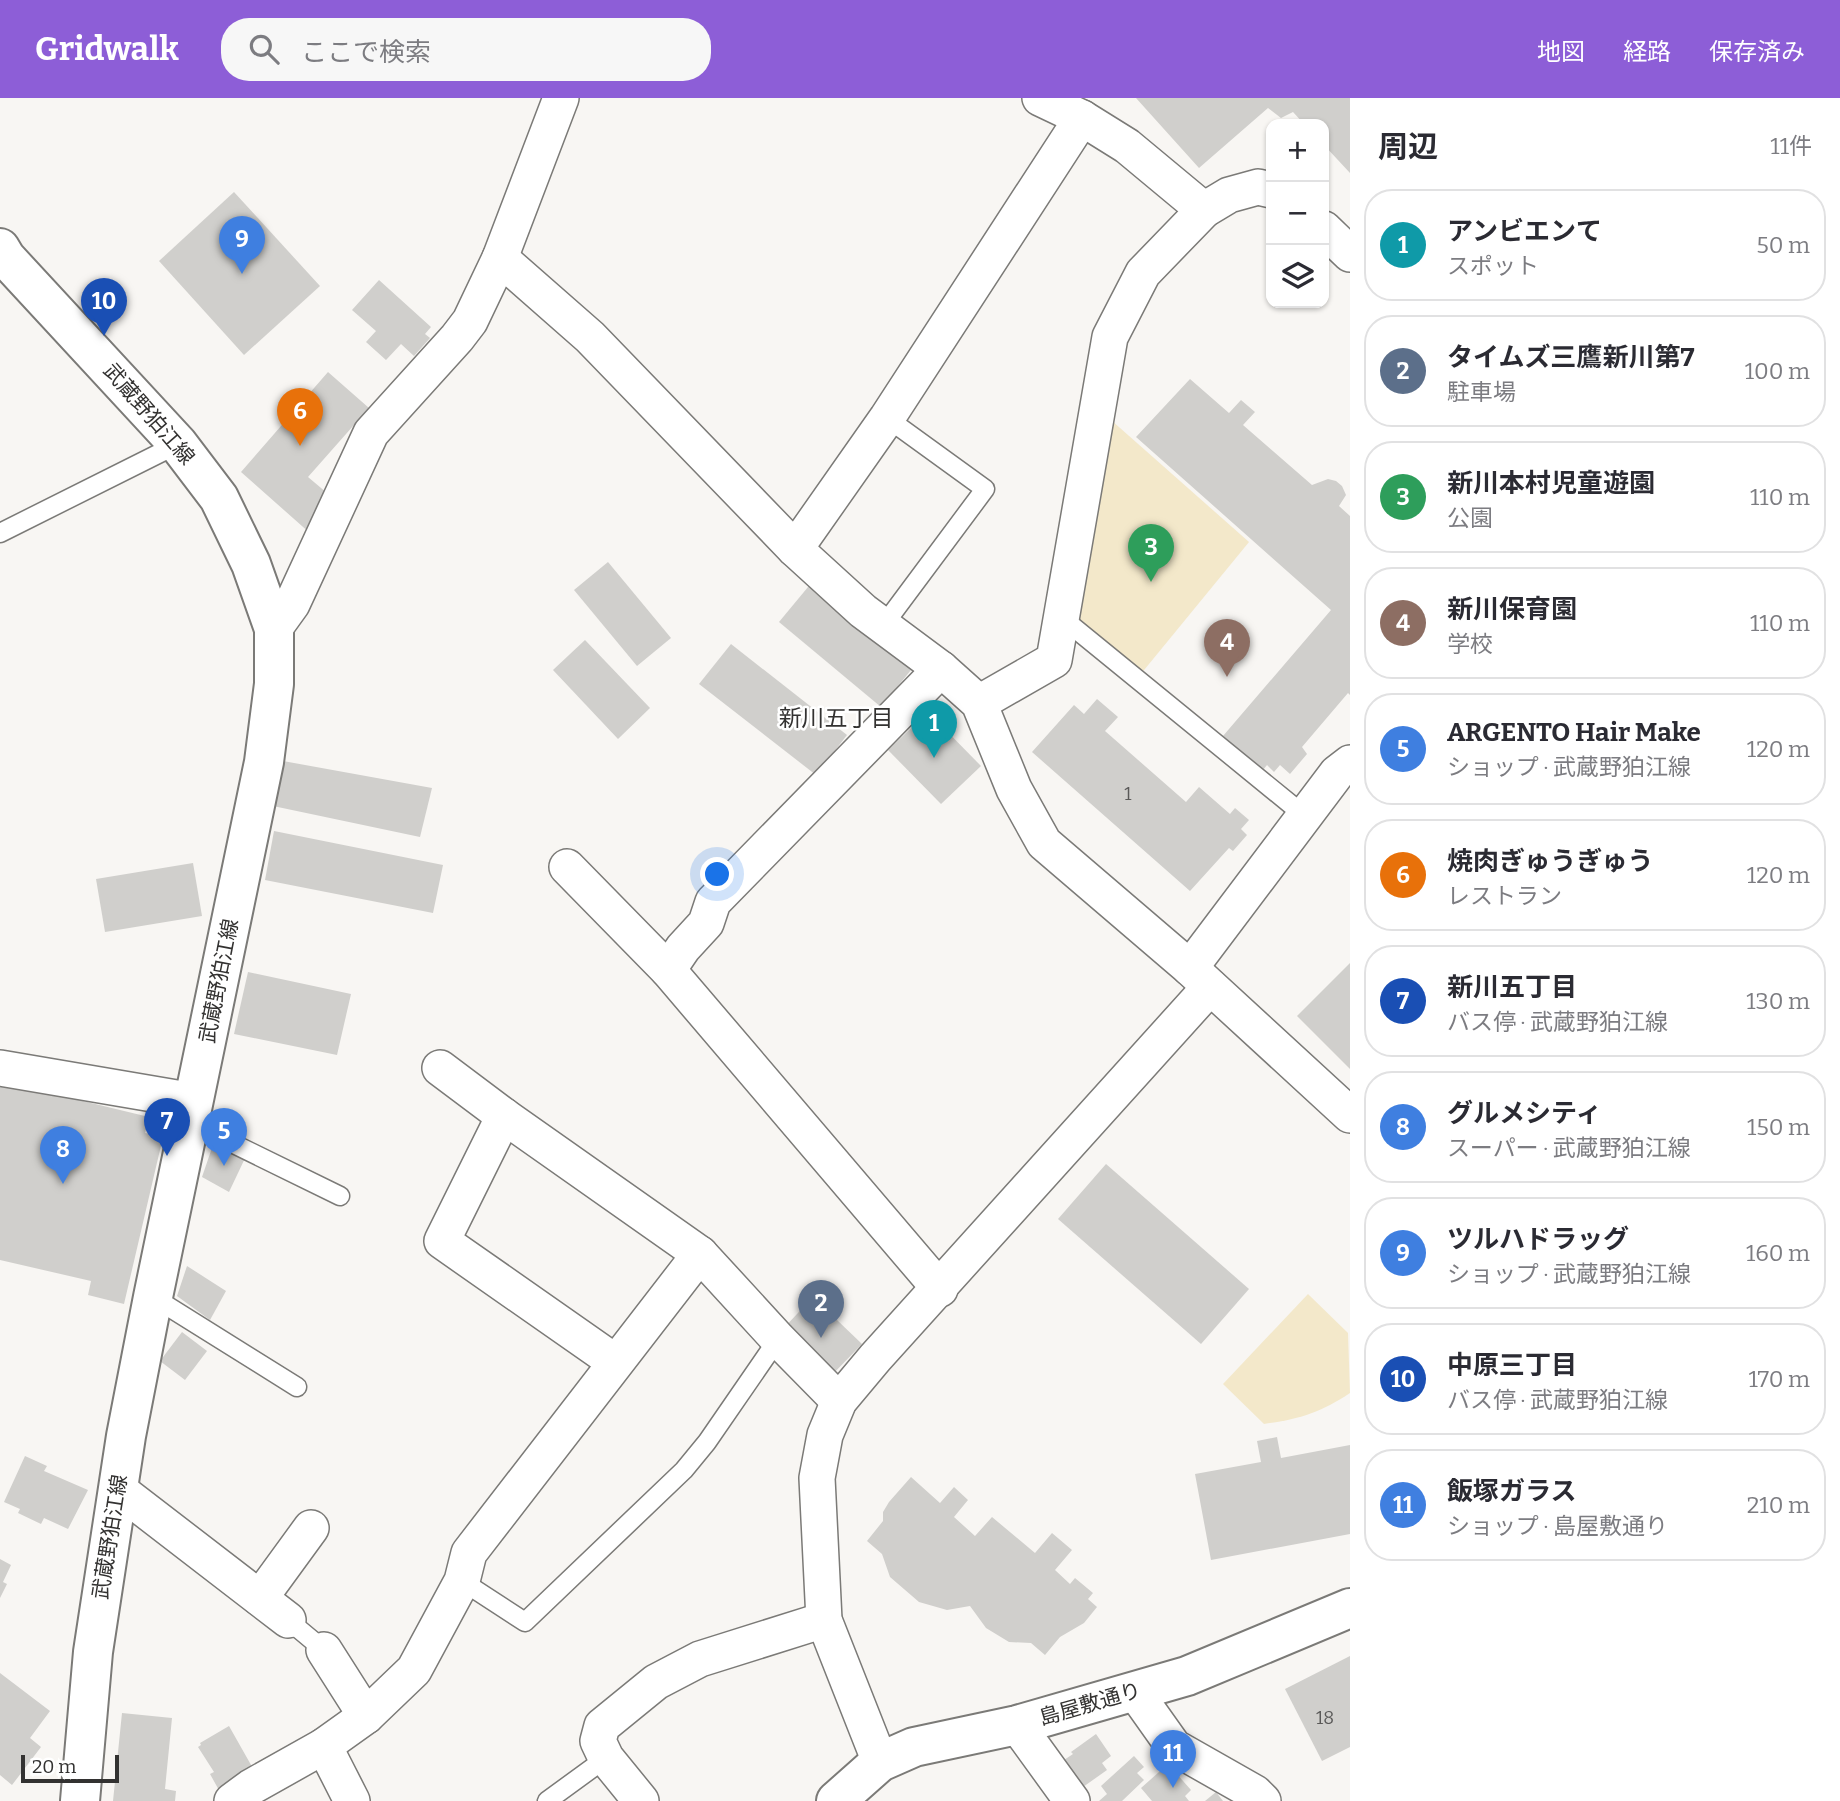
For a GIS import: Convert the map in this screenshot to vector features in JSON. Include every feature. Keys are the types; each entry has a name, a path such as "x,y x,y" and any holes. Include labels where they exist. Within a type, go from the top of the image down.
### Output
{"main road":[{"name":"武蔵野狛江線","path":"0,248 6,258 178,444 219,498 251,564 274,629 274,684 264,762 153,1297 118,1489 93,1652 80,1801"},
{"name":"島屋敷通り","path":"836,1801 880,1762 914,1747 1017,1725 1186,1676 1350,1608"}],"street":[{"path":"274,629 292,604 371,433 470,321 500,258 561,98"},
{"path":"1040,98 1082,118 1127,146 1204,210"},
{"path":"795,549 887,418 1082,118"},
{"path":"979,703 1054,660 1110,337 1143,273 1204,210 1229,195 1258,187 1266,189"},
{"path":"1329,234 1350,254"},
{"path":"500,258 590,337 795,549 863,611 941,669 979,703 1014,789 1044,843 1200,977 1350,1115"},
{"path":"668,970 683,948 706,923 713,902 941,669"},
{"path":"880,1762 824,1620 817,1478 825,1435 839,1401 940,1289 1200,977 1305,816 1337,773 1350,763"},
{"path":"567,867 668,970 940,1289"},
{"path":"0,1068 193,1112"},
{"path":"440,1068 700,1254 839,1401"},
{"path":"504,1116 442,1241 615,1362"},
{"path":"232,1801 251,1787 324,1746 366,1716 414,1670 463,1581 470,1553 700,1254"},
{"path":"118,1489 288,1620"},
{"path":"260,1598 310,1528"},
{"path":"641,1801 606,1758 598,1741 602,1726 656,1682 700,1659 824,1620"},
{"path":"324,1650 366,1716"},
{"path":"1135,1692 1174,1746 1255,1793 1264,1801"},
{"path":"1017,1725 1072,1801"},
{"path":"324,1746 352,1801"}],"lane":[{"path":"883,626 985,489 887,418"},
{"path":"0,533 178,444"},
{"path":"1061,617 1305,816"},
{"path":"193,1112 340,1196"},
{"path":"153,1297 297,1387"},
{"path":"463,1581 525,1622 684,1470 708,1442 778,1339"},
{"path":"288,1620 324,1650"},
{"path":"547,1801 606,1758"}],"shaded area":[{"path":"1111,420 1249,542 1140,675 1078,622"},
{"path":"1308,1294 1348,1333 1350,1393 1309,1414 1264,1424 1223,1384"}],"building":[{"path":"1136,98 1350,98 1350,173 1329,150 1329,119 1299,119 1293,112 1281,118 1268,108 1199,168"},
{"path":"234,192 320,286 244,355 159,261"},
{"path":"379,280 431,327 425,334 430,338 414,356 401,344 386,360 366,342 376,331 352,310"},
{"path":"328,372 369,408 308,477 327,493 311,534 241,472"},
{"path":"1190,379 1229,413 1241,400 1255,412 1243,425 1312,485 1328,479 1336,481 1346,495 1339,506 1350,516 1350,695 1348,693 1302,747 1307,754 1290,774 1280,765 1274,772 1267,765 1263,770 1223,736 1331,610 1136,437"},
{"path":"608,562 671,638 637,666 574,590"},
{"path":"813,581 915,665 881,707 779,622"},
{"path":"585,640 650,708 618,739 553,670"},
{"path":"731,644 847,735 816,775 699,684"},
{"path":"1097,699 1118,717 1105,731 1186,802 1199,787 1230,814 1235,808 1249,820 1241,829 1247,835 1233,851 1229,848 1190,891 1032,752 1074,705 1084,714"},
{"path":"928,712 981,766 941,804 888,750"},
{"path":"283,761 432,788 420,837 273,806"},
{"path":"274,831 443,865 433,913 265,880"},
{"path":"193,863 202,916 105,932 96,879"},
{"path":"1350,963 1350,1069 1297,1016"},
{"path":"248,972 351,994 337,1055 234,1034"},
{"path":"0,1081 149,1117 145,1133 163,1137 124,1304 88,1295 91,1281 0,1260"},
{"path":"215,1139 247,1154 229,1192 202,1177"},
{"path":"1106,1164 1249,1289 1201,1344 1058,1219"},
{"path":"187,1266 226,1291 210,1320 177,1296"},
{"path":"813,1297 862,1344 829,1378 781,1331"},
{"path":"182,1332 207,1351 185,1380 160,1361"},
{"path":"1277,1437 1281,1458 1350,1445 1350,1534 1211,1560 1195,1474 1261,1462 1257,1441"},
{"path":"25,1456 47,1466 44,1471 88,1490 68,1529 44,1518 41,1524 18,1513 20,1509 4,1502"},
{"path":"911,1477 940,1503 954,1487 968,1500 954,1517 975,1536 992,1517 1035,1553 1052,1533 1072,1550 1055,1570 1070,1584 1075,1578 1093,1593 1088,1599 1097,1607 1084,1623 1060,1637 1045,1655 1031,1643 1009,1642 986,1628 970,1606 947,1610 919,1602 890,1577 882,1554 867,1541 883,1521 883,1512 889,1502"},
{"path":"0,1559 11,1565 3,1582 7,1584 0,1598"},
{"path":"1350,1656 1350,1747 1322,1761 1285,1689"},
{"path":"0,1673 50,1711 30,1738 41,1747 12,1785 0,1775"},
{"path":"122,1713 172,1718 165,1789 176,1791 175,1801 113,1801"},
{"path":"229,1726 255,1772 220,1792 210,1774 214,1772 198,1747 200,1743"},
{"path":"1096,1734 1111,1756 1102,1763 1107,1770 1083,1787 1064,1760"},
{"path":"1134,1756 1144,1767 1137,1773 1144,1780 1122,1801 1099,1801 1107,1794 1101,1786"},
{"path":"1168,1764 1191,1790 1185,1796 1189,1801 1152,1801 1141,1788"},
{"path":"1216,1792 1223,1801 1205,1801"}],"place":[{"name":"ツルハドラッグ","path":"242,274"},
{"name":"中原三丁目","path":"104,336"},
{"name":"焼肉ぎゅうぎゅう","path":"300,446"},
{"name":"新川本村児童遊園","path":"1151,582"},
{"name":"新川保育園","path":"1227,677"},
{"name":"アンビエンて","path":"934,758"},
{"name":"新川五丁目","path":"167,1156"},
{"name":"ARGENTO Hair Make","path":"224,1166"},
{"name":"グルメシティ","path":"63,1184"},
{"name":"タイムズ三鷹新川第7","path":"821,1338"},
{"name":"飯塚ガラス","path":"1173,1788"}],"district":[{"name":"新川五丁目","path":"836,718"}]}
